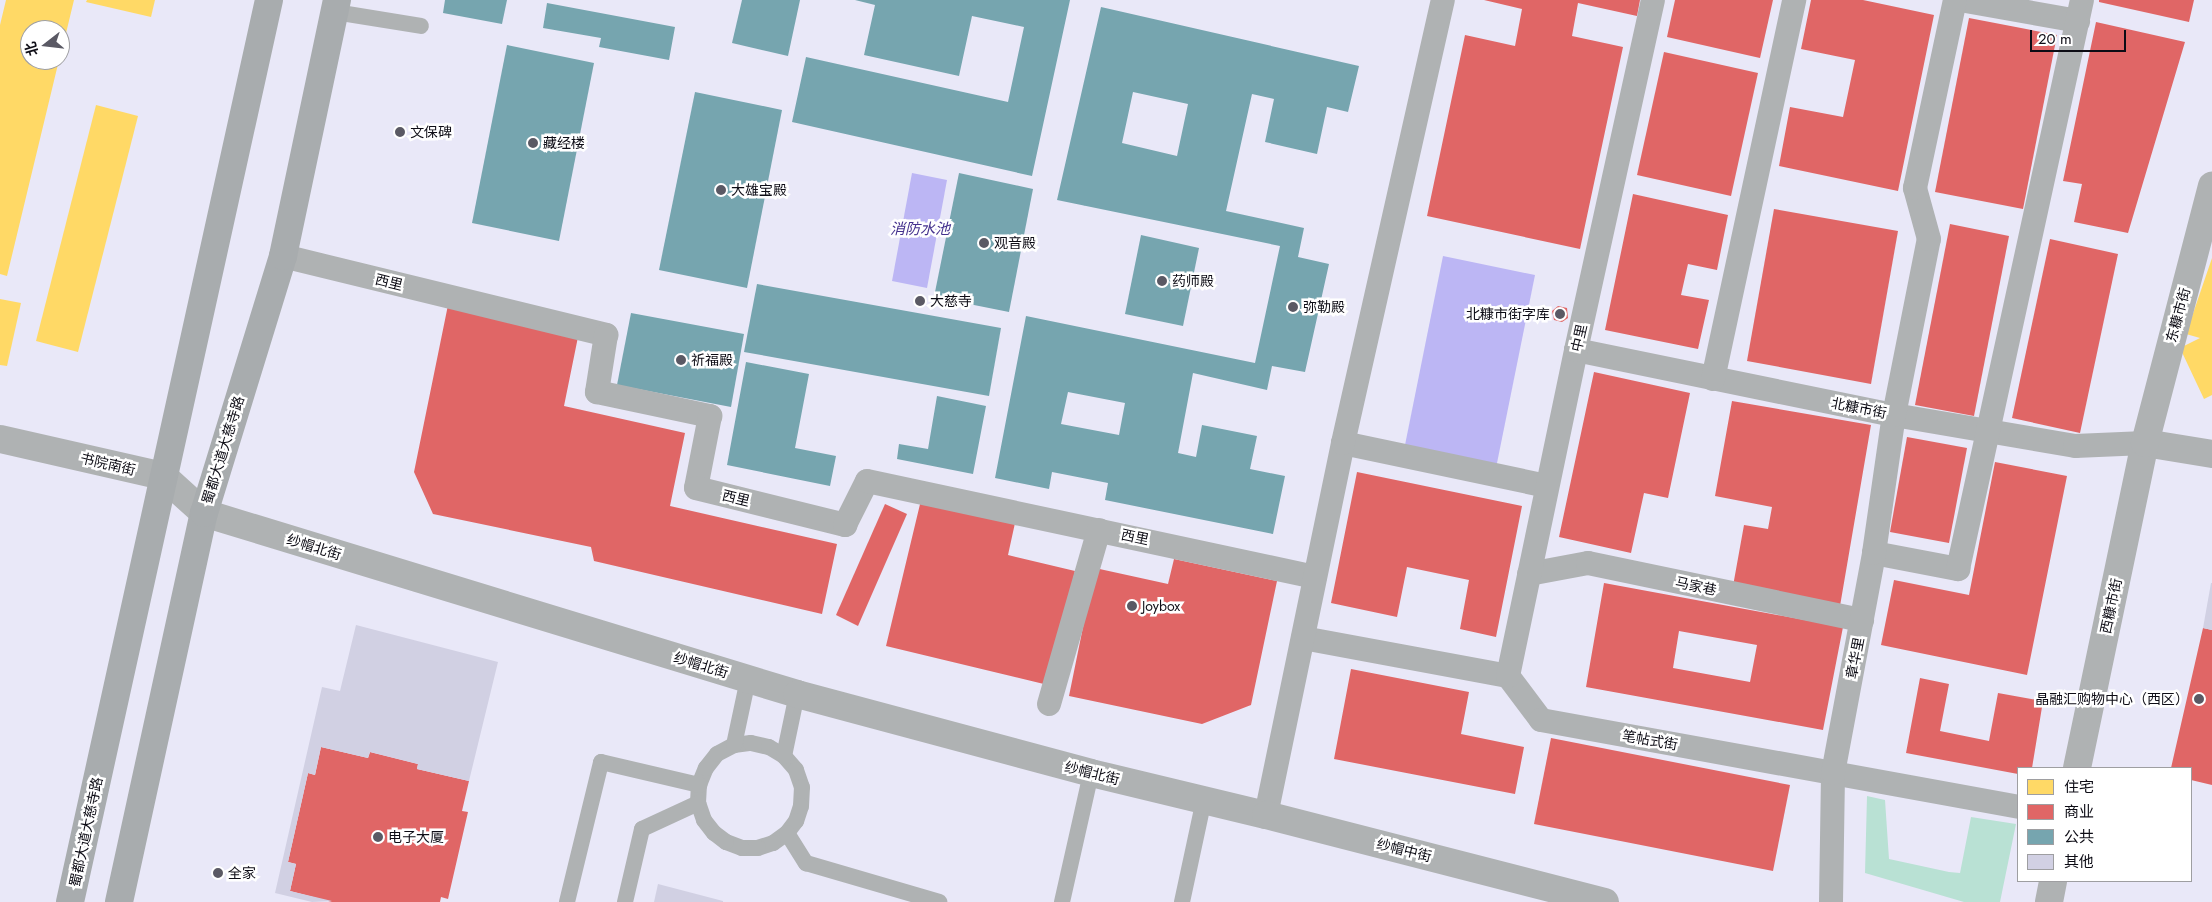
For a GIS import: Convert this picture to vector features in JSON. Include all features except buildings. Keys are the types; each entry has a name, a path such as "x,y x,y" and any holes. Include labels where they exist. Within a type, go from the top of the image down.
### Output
{"main road":[{"name":"蜀都大道大慈寺路","path":"70,902 269,0"},
{"name":"蜀都大道大慈寺路","path":"119,902 204,513 283,256 336,6"}],"street":[{"name":"中里","path":"1508,676 1576,350 1653,0"},
{"path":"1713,379 1794,0"},
{"name":"章华里","path":"1831,902 1833,773 1874,553 1894,415 1929,239 1915,188 1955,0"},
{"path":"1874,553 1958,569 2080,11 1960,0"},
{"path":"1266,815 1437,1"},
{"name":"东糠市街","path":"2145,443 2212,186"},
{"name":"西里","path":"283,256 606,335 597,392 710,416 696,488 844,525 867,481 1315,577"},
{"name":"北糠市街","path":"1576,350 1894,415 2075,446 2145,443"},
{"name":"书院南街","path":"0,439 163,476 204,513"},
{"path":"1343,442 1547,486"},
{"path":"2145,443 2212,454"},
{"name":"西糠市街","path":"2077,767 2145,443"},
{"name":"纱帽北街","path":"204,513 797,694 1091,773 1204,799"},
{"path":"1049,704 1099,530"},
{"name":"马家巷","path":"1529,574 1588,563 1862,620"},
{"path":"1303,638 1508,676"},
{"name":"笔帖式街","path":"1508,676 1541,720 2017,807"},
{"name":"纱帽中街","path":"1204,799 1605,902"},
{"path":"2049,902 2053,882"}],"lane":[{"path":"336,6 421,26"},
{"path":"734,745 748,679"},
{"path":"784,756 797,694"},
{"path":"751,743 769,747 784,756 796,770 802,787 801,806 796,821 786,833 773,843 758,848 742,848 726,842 714,833 704,820 698,803 699,785 706,768 717,754 734,745 751,743"},
{"path":"566,902 601,762 699,785"},
{"path":"1062,902 1091,773"},
{"path":"1182,902 1204,799"},
{"path":"625,902 642,829 698,803"},
{"path":"786,833 806,863 939,902"}],"green space":[{"path":"1867,796 1885,800 1889,859 1949,872 1960,873 1971,817 2016,824 2000,902 1964,902 1865,873"}],"water":[{"name":"消防水池","path":"912,173 947,180 927,288 892,281"},
{"path":"1443,256 1535,275 1496,468 1404,450"}],"place":[{"name":"文保碑","path":"400,132"},
{"name":"藏经楼","path":"533,143"},
{"name":"大雄宝殿","path":"721,190"},
{"name":"观音殿","path":"984,243"},
{"name":"药师殿","path":"1162,281"},
{"name":"大慈寺","path":"920,301"},
{"name":"弥勒殿","path":"1293,307"},
{"name":"北糠市街字库","path":"1560,314"},
{"name":"祈福殿","path":"681,360"},
{"name":"Joybox","path":"1132,606"},
{"name":"晶融汇购物中心（西区）","path":"2199,699"},
{"name":"电子大厦","path":"378,837"},
{"name":"全家","path":"218,873"}]}
